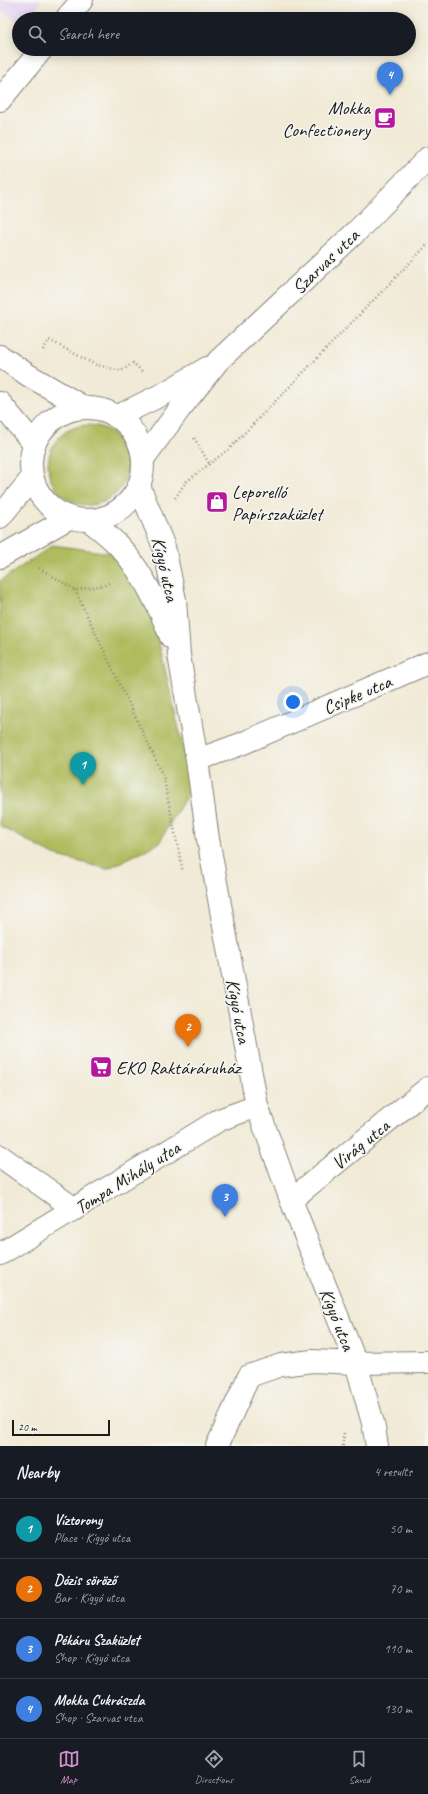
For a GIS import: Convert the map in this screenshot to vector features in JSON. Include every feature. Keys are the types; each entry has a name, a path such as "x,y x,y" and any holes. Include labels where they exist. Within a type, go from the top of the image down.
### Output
{"street":[{"path":"72,12 82,0"},
{"path":"0,100 36,56"},
{"name":"Szarvas utca","path":"143,459 218,361 357,231 428,158"},
{"path":"0,356 28,375 85,408"},
{"name":"Szarvas utca","path":"116,417 165,393 218,361"},
{"path":"0,403 34,444"},
{"path":"85,408 107,412 116,417 126,425 134,435 140,446 143,459 142,477 134,495 120,510 101,519 90,520 69,518 53,509 40,495 32,478 31,460 34,444 40,432 49,422 72,410 85,408"},
{"path":"0,517 32,478"},
{"name":"Kígyó utca","path":"139,486 164,547 175,600 179,655 197,760 209,847 257,1106 291,1200 356,1362 373,1423 376,1446"},
{"path":"0,557 69,518"},
{"name":"Kígyó utca","path":"90,520 116,543 136,568 159,609 179,655"},
{"name":"Csipke utca","path":"197,760 241,744 428,663"},
{"name":"Virág utca","path":"291,1200 428,1088"},
{"name":"Tompa Mihály utca","path":"0,1254 219,1120 257,1106"},
{"path":"0,1156 75,1209"},
{"path":"217,1446 249,1376 281,1365 312,1360 356,1362 428,1362"}],"path":[{"path":"208,463 235,444 428,244"},
{"path":"28,375 49,340 94,364 121,370 133,363 165,393"}],"shaded area":[{"path":"0,0 42,0 33,12 12,12 12,18 0,9"}],"green space":[{"path":"88,425 103,428 116,437 125,450 128,465 125,480 116,493 103,502 88,505 73,502 60,493 51,480 48,465 51,450 60,437 73,428"},
{"path":"53,545 139,557 192,786 159,843 107,869 54,855 0,826 0,581"}],"place":[{"name":"Mokka Cukrászda","path":"390,95"},
{"name":"Mokka Confectionery","path":"385,118"},
{"name":"Leporelló Papírszaküzlet","path":"217,502"},
{"name":"Víztorony","path":"83,785"},
{"name":"Dózis söröző","path":"188,1047"},
{"name":"EKO Raktáráruház","path":"101,1067"},
{"name":"Pékáru Szaküzlet","path":"225,1217"}]}
